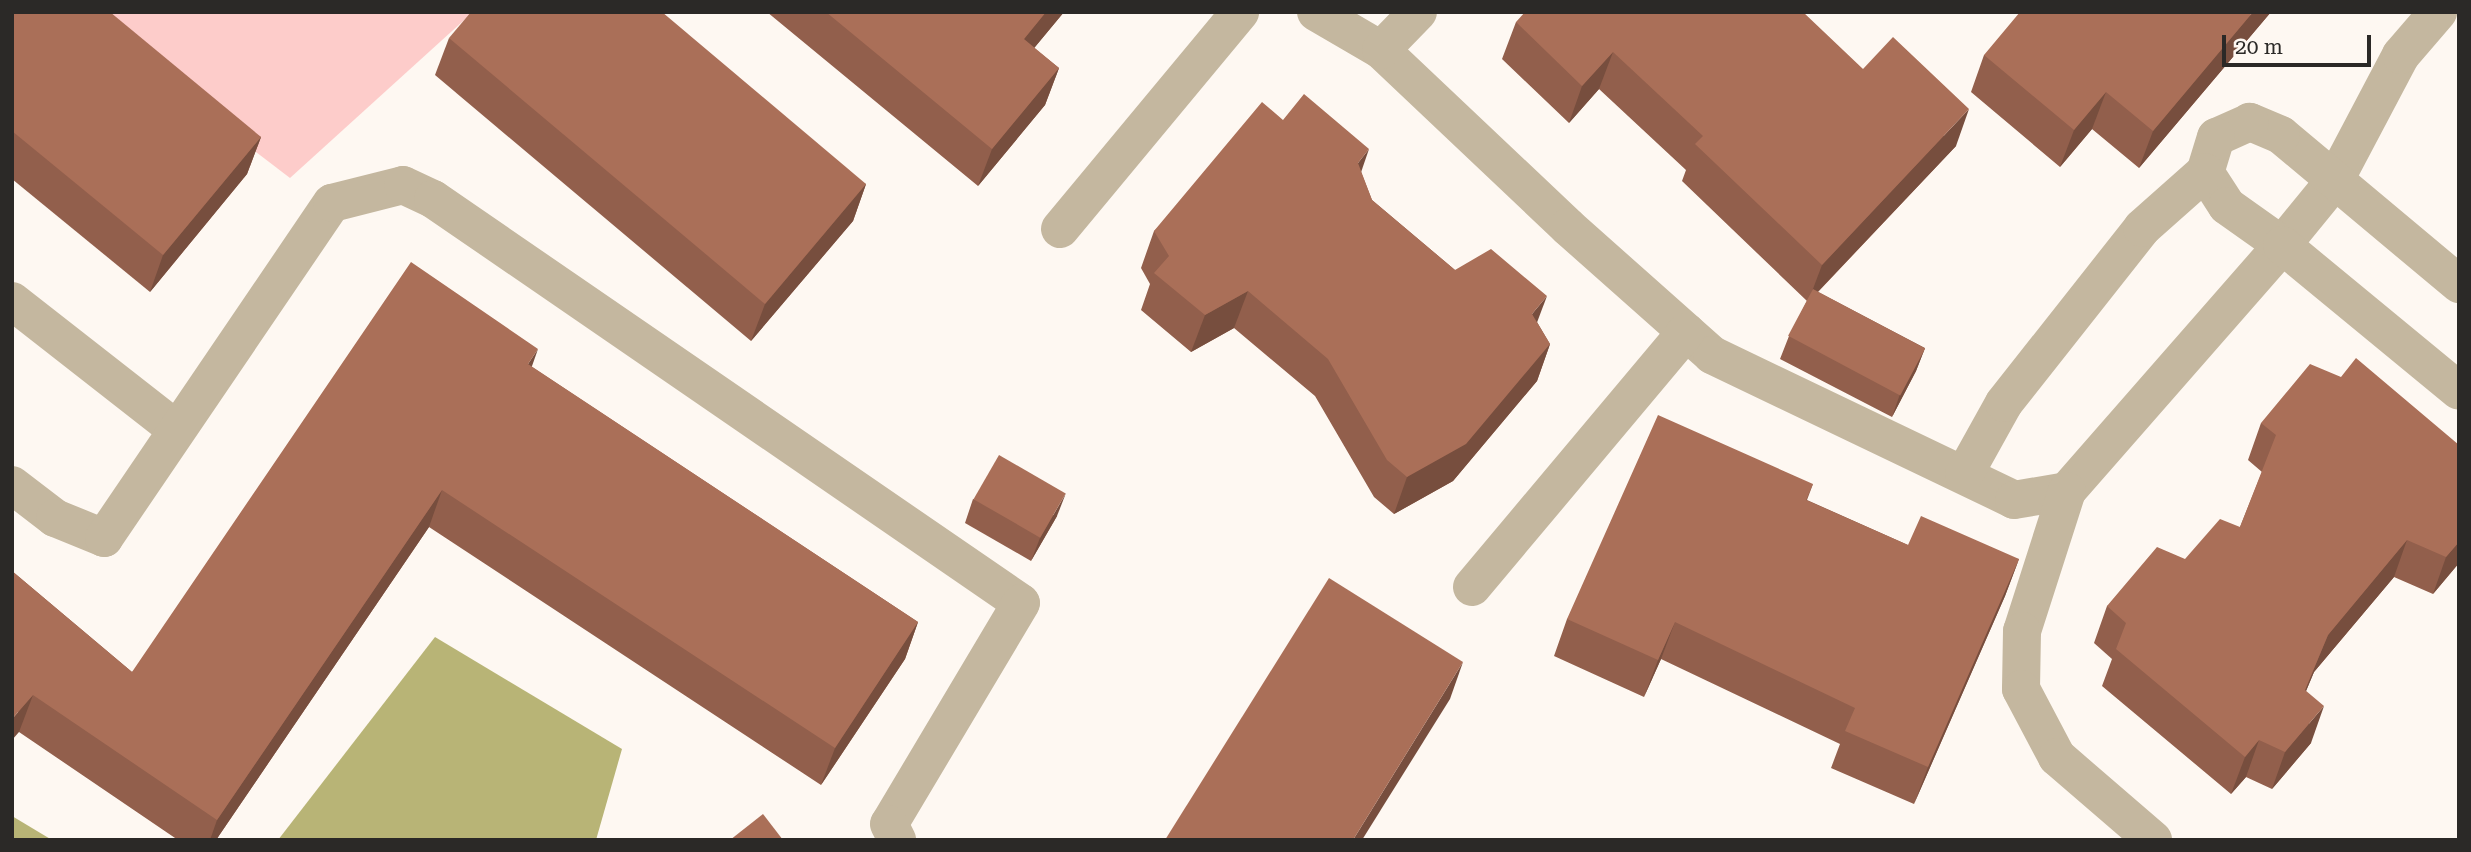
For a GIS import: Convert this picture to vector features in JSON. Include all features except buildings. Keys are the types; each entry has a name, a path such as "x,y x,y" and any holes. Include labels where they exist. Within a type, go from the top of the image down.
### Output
{"lane":[{"path":"1060,229 1240,12"},
{"path":"1316,12 1381,50 1712,355 2014,500 2067,491"},
{"path":"1381,50 1418,12"},
{"path":"2153,840 2057,757 2021,689 2022,631 2067,491 2282,245 2335,180 2401,55 2438,12"},
{"path":"1964,475 2004,403 2056,337 2142,229 2205,172 2216,137 2250,122 2281,135 2459,284"},
{"path":"2205,172 2227,206 2282,245 2459,391"},
{"path":"12,485 55,519 104,538 332,203 403,185 433,199 1021,603 889,824 897,840"},
{"path":"12,301 177,430"},
{"path":"1472,587 1686,332"}],"shaded area":[{"path":"72,12 473,12 290,178"},
{"path":"435,637 622,749 596,840 278,840"},
{"path":"12,816 52,840 12,840"}]}
